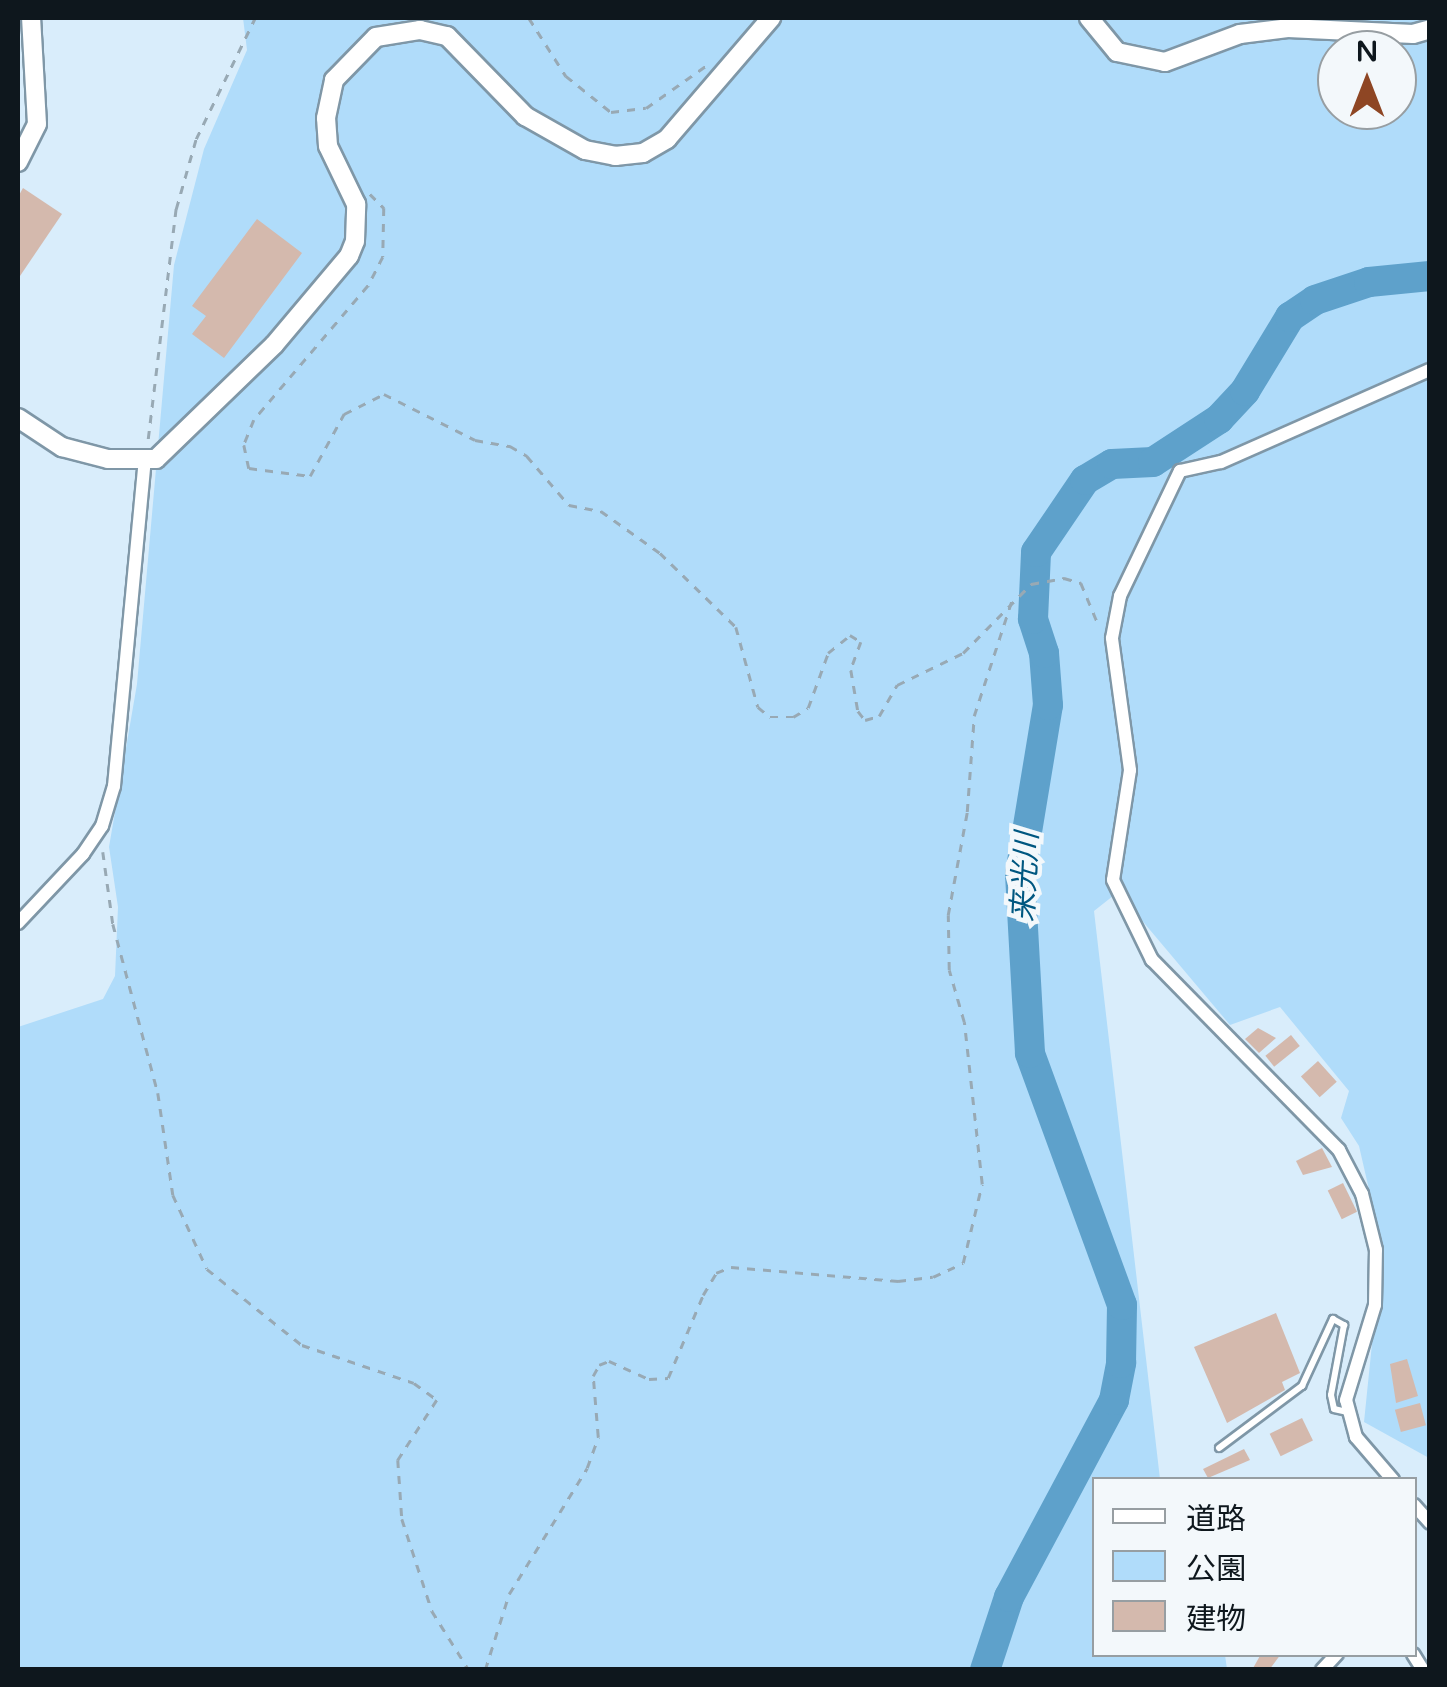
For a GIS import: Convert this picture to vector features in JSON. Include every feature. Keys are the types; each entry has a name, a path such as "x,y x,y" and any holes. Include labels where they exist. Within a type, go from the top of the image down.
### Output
{"street":[{"path":"18,162 37,124 30,18"},
{"path":"18,418 62,447 145,461 167,451 274,345 349,256 357,227 346,186 328,146 326,118 334,80 376,37 420,30 446,36 525,116 585,150 615,156 643,153 667,139 733,67 771,18"},
{"path":"1088,18 1117,52 1165,62 1240,34 1288,28 1414,34 1430,28"},
{"path":"1390,1477 1356,1437 1348,1412 1349,1382 1374,1304 1370,1211 1339,1150 1152,960 1112,880 1130,770 1112,638 1120,596 1180,471 1221,462 1430,370"},
{"path":"18,923 102,826 119,760 145,461"}],"lane":[{"path":"1219,1448 1302,1386 1333,1319 1344,1325 1331,1395 1334,1409 1348,1412"}],"path":[{"path":"145,461 176,209 196,140 255,18"},
{"path":"529,18 566,76 611,112 646,108 715,61 733,67"},
{"path":"346,186 377,198 384,208 382,257 368,286 254,420 244,445 249,468 310,476 344,414 384,394 476,440 510,446 568,505 601,511 670,562 736,627 758,707 770,717 794,717 808,708 828,653 850,635 861,642 851,670 858,711 864,720 879,716 897,685 964,653 1013,598 1031,584 1046,580 1081,584 1094,604 1101,636"},
{"path":"485,1670 510,1594 587,1468 598,1437 593,1376 600,1365 610,1361 649,1380 668,1378 702,1296 716,1273 731,1267 898,1281 932,1276 963,1262 982,1184 964,1022 949,970 948,915 968,812 974,716 1013,598"},
{"path":"102,826 112,924 152,1065 173,1195 200,1258 221,1285 302,1344 434,1393 436,1408 398,1460 402,1519 432,1610 469,1670"}],"green space":[{"path":"243,18 1429,18 1429,1458 1364,1422 1382,1246 1359,1146 1341,1118 1349,1091 1280,1007 1230,1025 1118,892 1094,911 1160,1477 1092,1477 1092,1657 1225,1657 1227,1669 18,1669 18,1027 103,999 115,976 118,907 109,847 137,684 174,265 204,149 247,50"}],"building":[{"path":"23,188 62,214 20,276 18,197"},
{"path":"257,219 302,253 224,358 192,334 206,316 192,306"},
{"path":"1258,1028 1276,1038 1259,1053 1245,1039"},
{"path":"1291,1035 1300,1046 1274,1067 1265,1056"},
{"path":"1318,1061 1337,1082 1320,1097 1301,1076"},
{"path":"1322,1148 1332,1167 1303,1175 1296,1161"},
{"path":"1343,1183 1357,1212 1342,1219 1328,1190"},
{"path":"1276,1313 1300,1373 1282,1382 1285,1390 1227,1423 1194,1347"},
{"path":"1407,1359 1418,1396 1396,1403 1390,1364"},
{"path":"1420,1403 1426,1425 1401,1432 1395,1410"},
{"path":"1302,1418 1313,1440 1281,1456 1270,1434"},
{"path":"1244,1449 1250,1460 1210,1477 1203,1469"},
{"path":"1259,1657 1279,1657 1269,1670 1252,1670"}],"waterway":[{"name":"来光川","path":"985,1670 1009,1597 1114,1400 1121,1363 1122,1305 1030,1053 1020,874 1048,705 1044,653 1033,619 1036,552 1085,480 1112,464 1153,462 1219,419 1245,391 1290,317 1315,300 1369,282 1430,276"}]}
